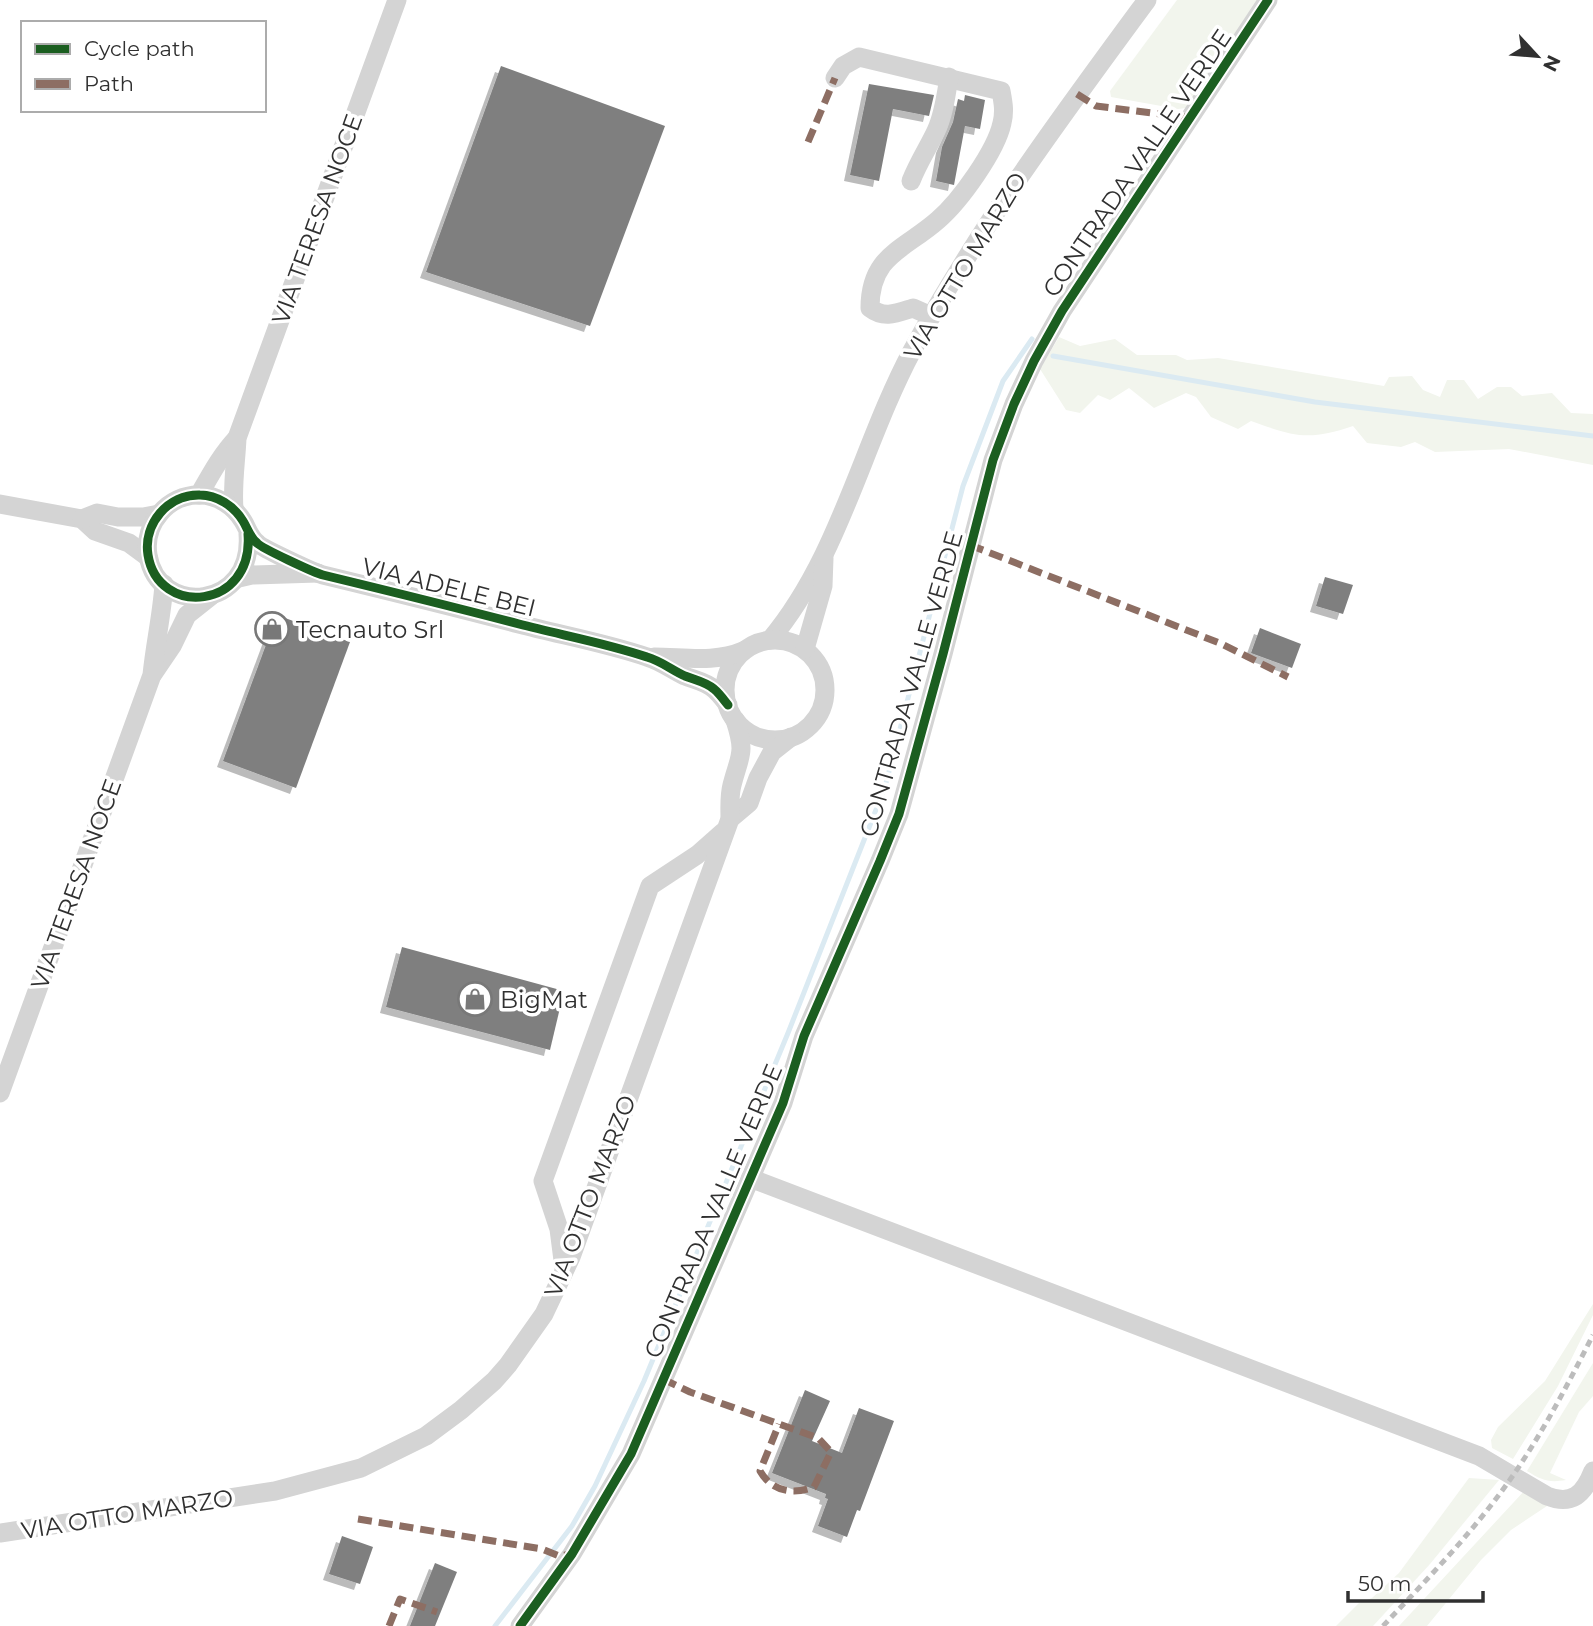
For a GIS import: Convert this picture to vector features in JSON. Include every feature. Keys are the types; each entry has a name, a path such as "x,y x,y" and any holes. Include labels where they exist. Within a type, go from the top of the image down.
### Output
{"street":[{"name":"VIA TERESA NOCE","path":"234,509 237,438 397,0"},
{"name":"VIA OTTO MARZO","path":"770,640 791,613 824,555 892,392 931,316 1005,195 1147,0"},
{"name":"CONTRADA VALLE VERDE","path":"520,1626 572,1555 631,1454 783,1103 804,1036 899,814 993,460 1014,404 1049,333 1268,0"},
{"path":"835,78 843,66 859,57 1000,91 1004,106 1002,122 988,156 950,208 937,221 888,256 882,263 870,293 870,308 877,314 890,315 914,308 931,316"},
{"path":"911,181 937,130 949,77"},
{"name":"VIA TERESA NOCE","path":"199,495 215,470 220,456 237,438"},
{"path":"199,495 224,501 234,509 243,521 250,550 239,578 227,589 212,596 187,596 164,584 154,572 148,557 148,534 159,514 170,503 199,495"},
{"path":"0,504 82,519 97,513 118,517 159,514"},
{"path":"82,519 95,531 129,543 148,557"},
{"name":"VIA ADELE BEI","path":"248,534 259,546 318,573 649,657"},
{"name":"VIA OTTO MARZO","path":"805,649 823,586 824,555"},
{"name":"VIA ADELE BEI","path":"239,578 252,575 318,573"},
{"name":"VIA TERESA NOCE","path":"152,675 164,584"},
{"name":"VIA TERESA NOCE","path":"0,1093 152,675 172,646 187,615 212,596"},
{"path":"770,640 790,642 805,649 817,662 825,690 822,706 816,718 803,731 777,740 761,738 748,732 715,689 649,657 728,657 770,640"},
{"path":"732,712 725,691 734,661 743,651"},
{"name":"VIA OTTO MARZO","path":"0,1533 275,1491 335,1476 382,1459 416,1442 445,1423 494,1381 544,1314 564,1272 729,824 731,788 740,761 742,742 732,712"},
{"name":"VIA OTTO MARZO","path":"729,824 750,803 758,778 772,752 791,737"},
{"path":"564,1272 559,1229 543,1181 650,886 697,855 729,824"},
{"path":"751,1178 1479,1456 1558,1501 1577,1496 1588,1483 1593,1471"}],"shaded area":[{"path":"1177,0 1261,0 1186,108 1178,109 1111,97 1110,91"},
{"path":"1059,337 1080,346 1115,339 1137,355 1176,355 1187,360 1218,358 1384,386 1389,377 1412,376 1423,390 1440,397 1447,380 1464,380 1478,399 1497,387 1511,387 1522,396 1552,393 1571,413 1593,414 1593,465 1509,449 1435,452 1415,442 1401,447 1367,443 1353,426 1313,435 1291,434 1251,421 1238,429 1211,417 1196,397 1186,393 1154,408 1129,388 1110,400 1098,395 1080,413 1066,410 1040,369"},
{"path":"1593,1304 1593,1315 1558,1386 1513,1459 1492,1448 1491,1440 1498,1427 1545,1381"},
{"path":"1593,1363 1593,1396 1579,1412 1550,1473 1566,1480 1550,1481 1537,1477 1527,1471"},
{"path":"1469,1478 1499,1480 1430,1564 1373,1626 1336,1626 1359,1603 1372,1598 1399,1573"},
{"path":"1526,1489 1547,1506 1511,1530 1481,1560 1427,1626 1399,1626"}],"building":[{"path":"501,66 665,126 590,326 426,272"},
{"path":"869,84 934,95 929,116 893,109 879,181 850,175"},
{"path":"965,95 985,100 980,129 965,126 954,185 936,181 942,147 953,122 958,99 964,101"},
{"path":"1325,577 1353,585 1343,614 1316,606"},
{"path":"277,615 350,642 296,788 223,761"},
{"path":"1260,628 1301,644 1292,668 1251,653"},
{"name":"BigMat","path":"402,947 564,991 550,1050 386,1007"},
{"path":"805,1390 830,1401 812,1441 842,1453 859,1408 894,1421 860,1511 857,1510 847,1537 818,1526 828,1499 825,1498 826,1494 772,1473"},
{"path":"342,1536 373,1547 360,1584 329,1574"},
{"path":"435,1563 457,1572 435,1626 410,1626"}],"waterway":[{"path":"495,1626 572,1526 595,1486 644,1381 788,1033 885,787 963,486 1003,381 1032,339"},
{"path":"1053,356 1315,402 1593,436"}],"railway":[{"path":"1383,1626 1456,1547 1507,1484 1551,1415 1593,1335"}],"marked path":[{"path":"808,142 835,78"},
{"path":"1077,94 1096,106 1192,118"},
{"path":"970,545 1222,644 1288,677"},
{"path":"663,1379 690,1392 818,1438 831,1452 814,1487 799,1491 784,1490 771,1483 760,1471 779,1424"},
{"path":"358,1519 542,1549 559,1556 572,1554"},
{"path":"389,1626 400,1599 437,1612"}],"cycle path":[{"path":"520,1626 572,1554 631,1454 783,1103 804,1036 899,814 993,460 1014,404 1062,311 1268,0"},
{"path":"248,534 246,559 236,578 222,591 204,597 186,596 169,589 155,575 148,555 150,532 154,522 168,505 188,496 213,497 235,511 252,538 261,546 318,573 647,657 708,685 718,692 728,705"}],"place":[{"name":"Tecnauto Srl","path":"272,629"},
{"name":"BigMat","path":"475,999"}]}
